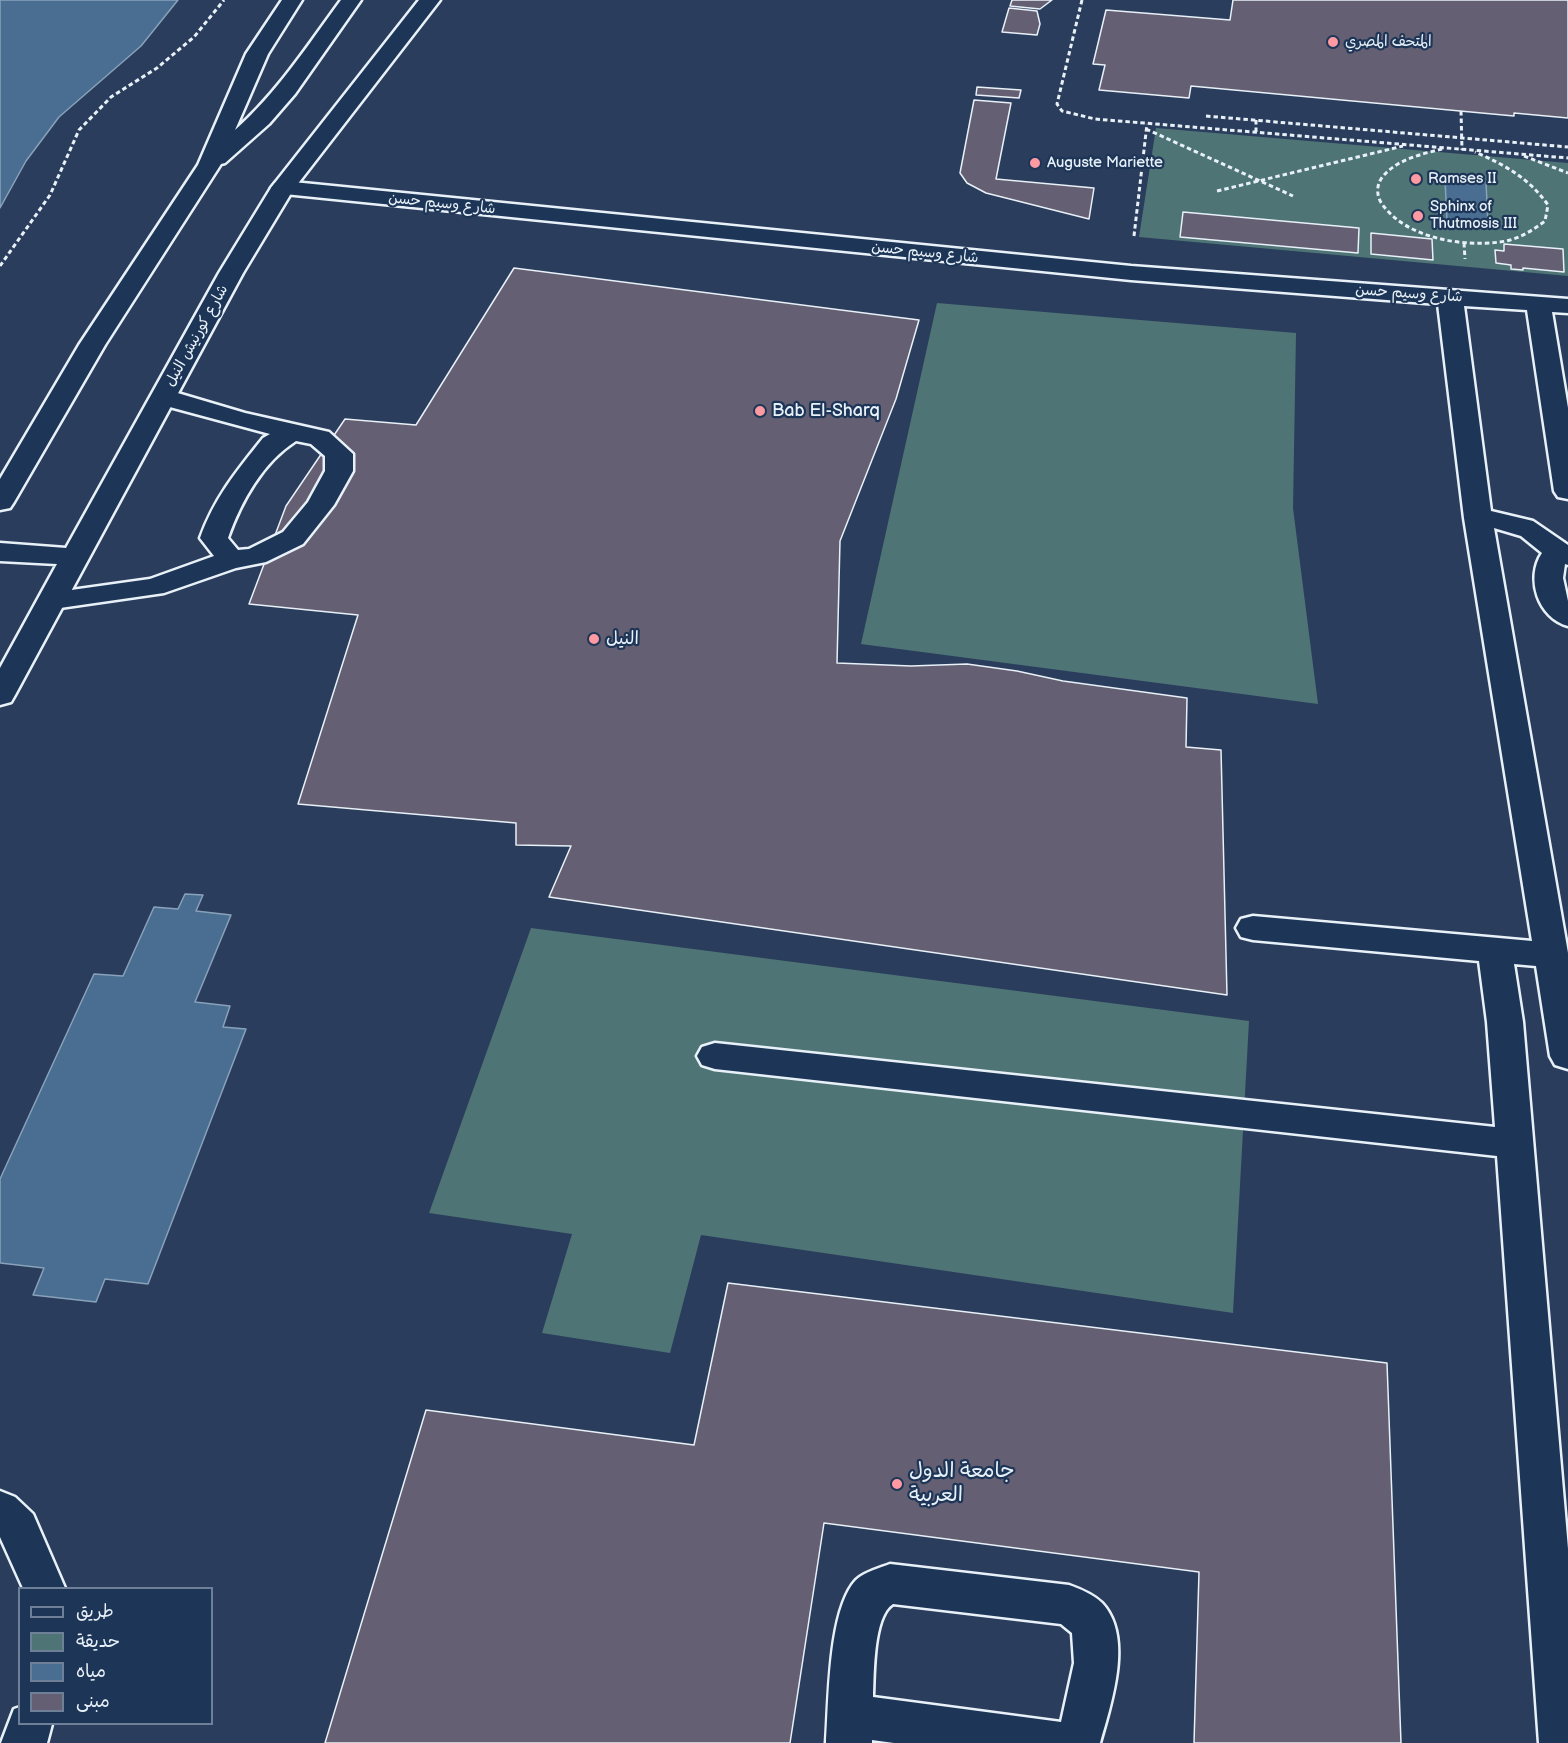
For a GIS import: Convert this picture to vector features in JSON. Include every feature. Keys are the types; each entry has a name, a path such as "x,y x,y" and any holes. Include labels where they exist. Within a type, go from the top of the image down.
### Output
{"main road":[{"path":"0,502 92,345 209,165 258,54 292,0"},
{"path":"209,165 261,119 287,89 351,0"},
{"name":"شارع كورنيش النيل","path":"0,695 231,273 283,188 430,0"},
{"name":"شارع وسيم حسن","path":"283,188 1131,273 1568,306"},
{"path":"1450,297 1478,518 1568,1056"},
{"path":"1538,303 1568,491"},
{"path":"53,600 154,587 231,560 256,556 293,538 320,506 339,471 339,454 320,438 238,419 164,397"},
{"path":"231,560 214,538 224,510 243,481 273,444 293,431"},
{"path":"1478,518 1502,521 1524,528 1563,554"},
{"path":"0,552 76,557"},
{"path":"1563,554 1554,556 1550,565 1551,593 1557,608 1568,617"},
{"path":"1253,928 1552,955"},
{"path":"1495,950 1505,1022 1562,1743"},
{"path":"715,1056 1515,1144"},
{"path":"0,1510 18,1527 44,1587"},
{"path":"1059,1743 850,1730 857,1630 863,1609 871,1594 890,1584 1069,1605 1088,1619 1098,1645 1093,1688 1077,1743"},
{"path":"24,1743 30,1725"}],"path":[{"path":"0,266 50,195 79,130 111,97 157,68 194,38 224,0"},
{"path":"1082,0 1057,104 1062,111 1077,116 1147,124 1568,158"},
{"path":"1461,111 1462,150"},
{"path":"1206,116 1568,147"},
{"path":"1256,120 1256,133"},
{"path":"1131,273 1147,124"},
{"path":"1146,129 1293,196"},
{"path":"1217,191 1409,145"},
{"path":"1446,148 1417,156 1395,167 1380,180 1377,196 1385,212 1405,226 1464,243 1501,242 1529,234 1545,221 1548,205 1538,189 1519,173 1472,150"},
{"path":"1521,154 1568,173"}],"green space":[{"path":"1156,128 1568,163 1568,276 1139,237"},
{"path":"937,303 1296,333 1293,508 1318,704 861,644"},
{"path":"531,928 1249,1021 1233,1313 701,1235 670,1353 542,1333 572,1234 429,1213"}],"water":[{"path":"0,0 178,0 141,46 59,117 26,161 0,208"},
{"path":"1445,179 1486,182 1488,224 1447,221"},
{"path":"185,894 203,895 196,911 231,915 195,1002 230,1006 223,1027 246,1029 148,1284 105,1279 96,1302 33,1295 44,1268 0,1263 0,1179 94,974 123,976 154,907 178,909"}],"building":[{"path":"1012,0 1052,0 1040,9 1010,6"},
{"name":"المتحف المصري","path":"1233,0 1568,0 1568,118 1514,113 1514,116 1191,86 1189,98 1099,90 1105,65 1093,64 1106,10 1230,20"},
{"path":"1009,8 1037,11 1040,24 1037,35 1002,32"},
{"path":"977,87 1021,90 1019,98 976,95"},
{"path":"974,100 1011,103 996,179 1094,188 1089,219 986,193 967,183 960,173"},
{"path":"1183,212 1359,228 1358,253 1180,237"},
{"path":"1371,233 1432,239 1433,260 1371,254"},
{"path":"1504,244 1563,249 1564,272 1511,269 1511,265 1496,263 1495,250 1504,251"},
{"name":"النيل","path":"514,268 919,320 896,399 840,541 837,663 911,666 967,664 1017,671 1063,681 1187,698 1186,747 1221,750 1227,995 549,897 571,846 516,845 516,823 298,804 358,615 249,604 286,506 345,419 416,425"},
{"name":"جامعة الدول العربية","path":"728,1283 1387,1363 1401,1743 1194,1743 1199,1572 824,1523 790,1743 325,1743 426,1410 694,1445"}],"place":[{"name":"المتحف المصري","path":"1333,42"},
{"name":"Auguste Mariette","path":"1035,163"},
{"name":"Ramses II","path":"1416,179"},
{"name":"Sphinx of Thutmosis III","path":"1418,216"},
{"name":"Bab El-Sharq","path":"760,411"},
{"name":"النيل","path":"594,639"},
{"name":"جامعة الدول العربية","path":"897,1484"}]}
